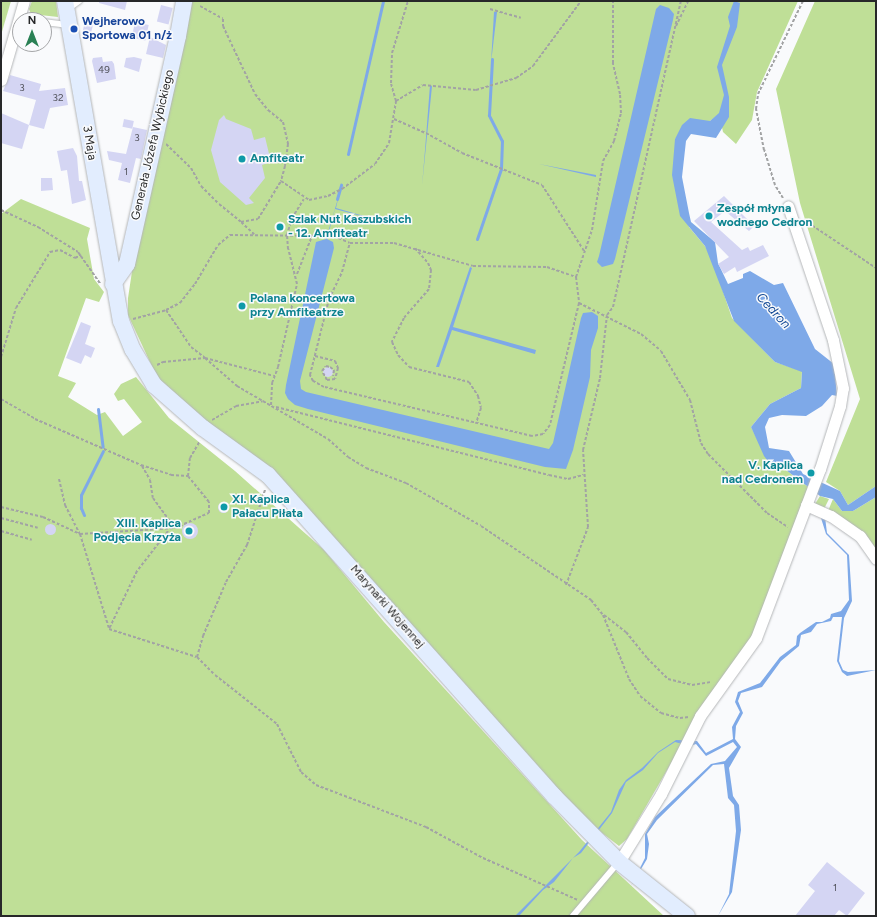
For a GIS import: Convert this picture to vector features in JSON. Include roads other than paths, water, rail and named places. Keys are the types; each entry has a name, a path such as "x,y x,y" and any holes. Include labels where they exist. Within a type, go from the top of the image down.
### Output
{"main road":[{"name":"Generała Józefa Wybickiego","path":"107,286 127,264 153,142 178,36 184,1"},
{"name":"3 Maja","path":"70,4 69,26 107,286"},
{"name":"Marynarki Wojennej","path":"107,286 124,330 154,385 203,428 272,479 554,796 620,862 687,916"}],"street":[{"path":"24,1 25,12"},
{"path":"1,80 12,52"},
{"path":"620,862 662,794 700,716 729,679 756,638 820,469 843,388 833,340 788,206"},
{"path":"806,506 830,516 860,536 876,559"}],"lane":[{"path":"52,23 69,26"},
{"path":"573,916 620,862"}],"water":[{"name":"Cedron","path":"734,1 740,3 737,27 722,65 729,97 729,117 716,138 691,134 686,141 682,177 691,222 715,242 718,263 728,284 743,278 743,274 750,271 774,285 783,283 815,349 834,364 837,396 832,395 822,406 806,416 782,415 769,418 765,427 769,448 789,451 803,474 840,491 848,505 876,486 876,497 853,511 842,511 833,499 820,496 786,470 770,464 764,456 751,427 770,404 801,388 802,372 775,362 734,321 705,246 680,216 672,175 675,139 682,125 690,118 710,121 719,113 724,95 717,67 730,26 728,17"},
{"path":"660,5 669,8 674,14 673,20 615,259 613,264 602,267 597,262 656,9"},
{"path":"494,12 497,12 491,63"},
{"path":"430,85 432,86 422,186 425,150"},
{"path":"539,164 596,175 596,177"},
{"path":"339,195 336,208 402,227 335,209 327,239 333,242 334,248 300,381 301,389 306,392 549,449 553,443 581,318 583,313 592,312 598,316 598,328 591,350 590,377 573,450 566,469 545,467 308,409 295,405 288,399 285,393 286,385 316,242 326,239"},
{"path":"470,267 472,268 453,327 536,350 535,354 452,330 439,367 436,367"},
{"path":"824,509 827,533 849,555 852,601 844,618 839,661 843,670 848,672 876,670 847,676 842,672 837,661 842,617 833,617 831,621 817,624 811,632 801,635 799,646 781,661 762,687 741,693 738,701 743,713 736,726 735,739 741,747 729,768 733,796 739,805 741,830 732,892 718,916 729,894 736,831 734,805 728,798 724,764 713,765 657,820 647,834 649,844 647,859 631,886 645,858 645,834 655,817 711,764 725,761 737,747 733,742 706,756 696,744 690,746 675,742 658,753 643,770 626,782 612,813 581,853 573,858 611,812 619,790 626,780 642,768 658,752 676,740 697,741 706,753 733,739 732,727 740,712 735,702 738,692 760,683 780,657 796,645 797,636 800,633 816,622 822,622 830,618 831,614 841,611 849,600 847,555 826,534 821,518"},
{"path":"573,858 554,882 543,890 519,916 515,916"}],"waterway":[{"path":"348,154 383,1"},
{"path":"477,239 501,169 502,141 489,115 492,59"},
{"path":"337,199 341,185"},
{"path":"98,409 103,447"},
{"path":"84,515 81,508 81,495 103,451"}],"place":[{"name":"Wejherowo Sportowa 01 n/ż","path":"74,29"},
{"name":"Amfiteatr","path":"242,159"},
{"name":"Zespół młyna wodnego Cedron","path":"709,216"},
{"name":"Szlak Nut Kaszubskich - 12. Amfiteatr","path":"280,227"},
{"name":"Polana koncertowa przy Amfiteatrze","path":"242,306"},
{"name":"V. Kaplica nad Cedronem","path":"811,473"},
{"name":"XI. Kaplica Pałacu Piłata","path":"224,507"},
{"name":"XIII. Kaplica Podjęcia Krzyża","path":"189,531"}]}
